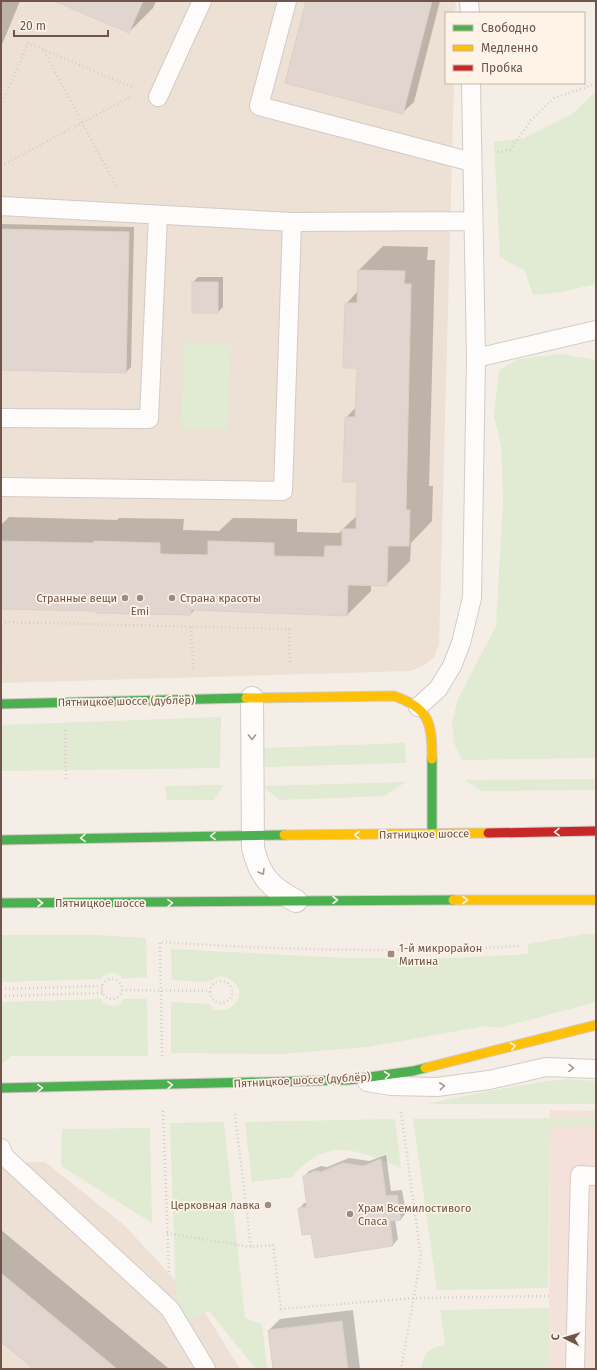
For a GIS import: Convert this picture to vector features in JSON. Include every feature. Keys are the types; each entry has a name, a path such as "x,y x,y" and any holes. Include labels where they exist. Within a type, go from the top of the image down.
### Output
{"main road":[{"name":"Пятницкое шоссе (дублёр)","path":"1,704 388,696 406,700 418,707"},
{"path":"418,707 428,720 432,737 432,834"},
{"name":"Пятницкое шоссе","path":"1,840 252,835 596,831"},
{"name":"Пятницкое шоссе","path":"1,903 596,900"},
{"name":"Пятницкое шоссе (дублёр)","path":"1,1088 348,1080 413,1071 596,1025"}],"street":[{"path":"252,698 253,848 257,864 263,876 272,885 296,901"},
{"path":"566,899 596,911"}],"lane":[{"path":"150,94 202,1"},
{"path":"287,1 259,106 472,159"},
{"path":"470,1 470,12"},
{"path":"418,707 438,689 452,666 461,643 472,598 476,358 471,84"},
{"path":"1,206 292,222 473,221"},
{"path":"1,418 149,419 158,215"},
{"path":"1,487 283,491 292,222"},
{"path":"476,358 596,330"},
{"path":"348,1080 392,1086 437,1087 489,1080 546,1067 596,1069"},
{"path":"1,1148 4,1156 170,1309 206,1369"},
{"path":"575,1369 577,1297 588,1176"}],"path":[{"path":"1,106 28,43 150,94"},
{"path":"44,50 116,186 115,212"},
{"path":"472,159 510,150 531,120 554,98 596,84"},
{"path":"1,166 82,122 150,94"},
{"path":"1,674 2,622 289,629 290,664"},
{"path":"191,627 192,668"},
{"path":"65,725 66,780"},
{"path":"162,1056 160,942 248,948 343,950 457,950 520,946"},
{"path":"113,979 120,983 122,990 120,996 114,1000 106,999 102,993 102,986 106,981 113,979"},
{"path":"219,981 226,982 231,986 232,993 230,1000 224,1003 217,1002 212,998 210,991 213,985 219,981"},
{"path":"1,989 102,986"},
{"path":"122,990 210,991"},
{"path":"1,996 102,993"},
{"path":"400,1108 421,1257 401,1369"},
{"path":"163,1110 170,1309"},
{"path":"235,1114 252,1247"},
{"path":"167,1233 252,1247 273,1245 281,1309 414,1298 577,1297"}],"shaded area":[{"path":"1,1 456,1 455,12 445,12 445,84 454,84 439,645 434,657 423,666 410,671 1,683"},
{"path":"550,1110 596,1111 596,1369 549,1369"},
{"path":"45,1162 124,1225 204,1311 240,1369 1,1369 1,1163"}],"green space":[{"path":"596,91 596,284 561,292 533,295 525,271 500,257 494,142 524,138 572,114"},
{"path":"184,342 231,344 228,430 181,429"},
{"path":"561,354 596,360 596,758 462,760 454,743 452,723 458,699 496,626 503,500 501,445 494,416 499,370 519,359"},
{"path":"221,717 220,768 1,771 1,725"},
{"path":"405,743 406,763 265,767 264,748"},
{"path":"596,779 596,790 482,791 465,780"},
{"path":"406,782 384,796 280,800 262,786"},
{"path":"224,785 214,800 167,800 165,786"},
{"path":"585,934 596,935 596,1002 499,1028 485,1026 368,1047 281,1054 171,1053 171,1002 209,1004 214,1010 225,1010 232,1007 236,1003 239,989 233,981 224,977 219,977 206,982 172,980 171,949 346,958 457,958 528,954 528,944"},
{"path":"1,935 97,935 146,938 147,977 123,979 117,974 109,973 101,979 1,982"},
{"path":"101,999 107,1005 111,1006 119,1005 123,999 147,999 148,1056 11,1056 1,1065 1,1002"},
{"path":"567,1079 596,1081 596,1104 427,1104 514,1086"},
{"path":"596,1118 596,1126 550,1127 548,1288 437,1290 413,1119"},
{"path":"395,1119 401,1168 356,1152 345,1150 333,1151 322,1154 310,1160 298,1169 293,1177 252,1182 245,1122"},
{"path":"224,1122 245,1318 262,1324 267,1369 256,1369 209,1311 186,1322 176,1297 170,1123"},
{"path":"150,1128 152,1223 61,1166 62,1129"},
{"path":"549,1308 549,1369 421,1369 426,1354 434,1348 445,1344 440,1310"}],"building":[{"path":"54,1 143,1 129,33"},
{"path":"306,1 432,1 403,114 285,83"},
{"path":"1,229 129,232 126,373 1,370"},
{"path":"358,270 405,271 404,284 411,284 406,510 410,510 409,546 388,546 387,586 348,585 347,616 191,610 191,615 1,609 1,541 160,543 160,554 208,555 208,541 274,543 274,556 324,557 325,546 342,546 342,529 356,529 357,482 343,482 345,417 355,417 357,368 343,368 345,303 357,303"},
{"path":"192,282 218,282 218,313 192,313"},
{"name":"Храм Всемилостивого Спаса","path":"381,1159 386,1196 397,1195 401,1220 390,1221 393,1246 315,1258 311,1234 302,1235 298,1208 307,1207 303,1176 315,1171 321,1172 343,1163 363,1166"},
{"path":"1,1273 117,1369 34,1369 1,1342"},
{"path":"342,1321 348,1369 273,1369 268,1330"}],"traffic: fast":[{"path":"1,704 246,698"},
{"path":"432,759 432,834"},
{"path":"1,840 284,835"},
{"path":"1,903 453,900"},
{"path":"1,1088 348,1080 425,1068"}],"traffic: slow":[{"path":"246,698 394,696 415,706 422,712 426,719 431,736 432,759"},
{"path":"284,835 488,833"},
{"path":"453,900 596,900"},
{"path":"425,1068 596,1025"}],"traffic: jam":[{"path":"488,833 596,831"}],"place":[{"name":"Странные вещи","path":"125,598"},
{"name":"Emi","path":"140,598"},
{"name":"Страна красоты","path":"172,598"},
{"name":"1-й микрорайон Митина","path":"391,954"},
{"name":"Церковная лавка","path":"268,1205"},
{"name":"Храм Всемилостивого Спаса","path":"350,1214"}]}
